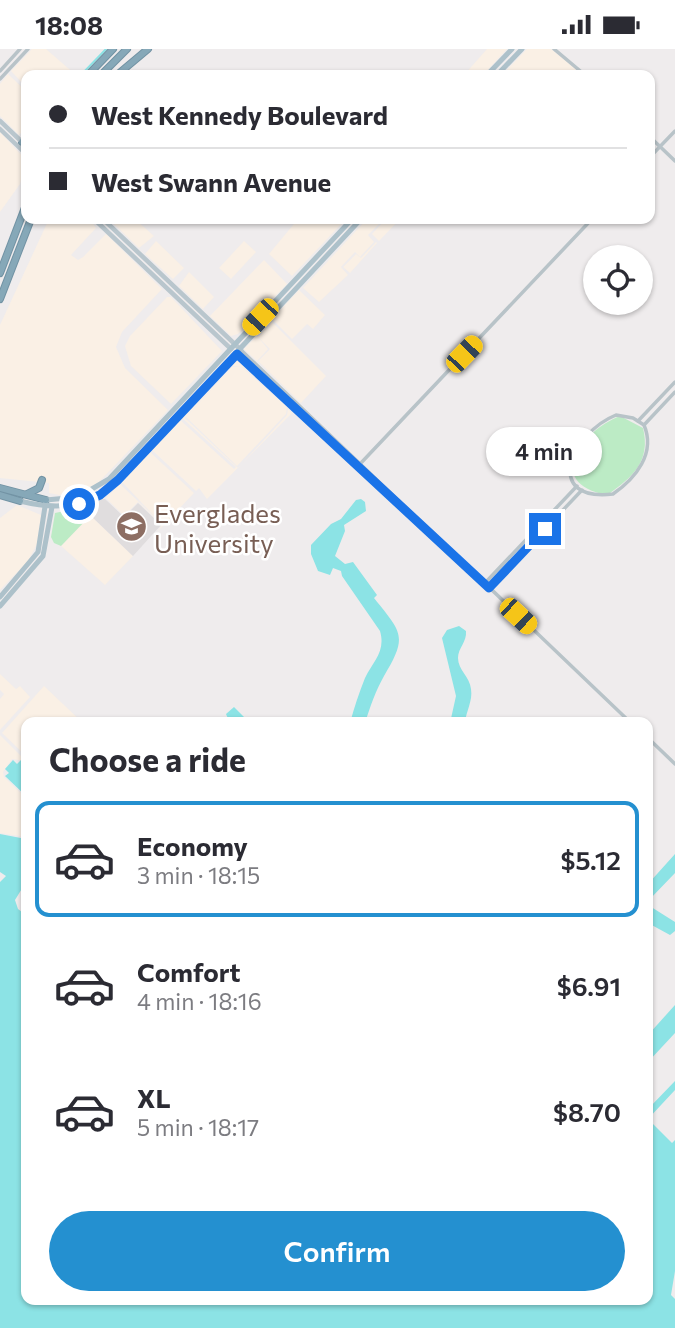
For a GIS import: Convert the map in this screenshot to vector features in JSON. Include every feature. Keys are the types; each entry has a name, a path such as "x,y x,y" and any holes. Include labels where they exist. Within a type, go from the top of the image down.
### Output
{"highway":[{"path":"93,70 113,49"},
{"path":"105,70 125,49"},
{"path":"123,70 148,49"},
{"path":"0,272 21,218"},
{"path":"0,299 29,224"},
{"path":"27,494 39,488 42,481"},
{"path":"0,488 27,494 49,503"},
{"path":"0,495 20,501"}],"main road":[{"path":"492,70 512,49"},
{"path":"502,70 522,49"},
{"path":"0,121 21,139"},
{"path":"0,128 21,148"},
{"path":"99,224 239,352"},
{"path":"108,224 204,315 233,347"},
{"path":"20,501 79,504 100,495 118,480 233,347 352,224"},
{"path":"79,504 145,446 239,352 353,224"},
{"path":"118,480 119,468"},
{"path":"49,503 73,499 91,492"},
{"path":"0,597 38,552 49,503"},
{"path":"0,606 43,555 49,503"}],"street":[{"path":"0,71 20,49"},
{"path":"0,79 27,49"},
{"path":"554,49 560,50 580,70"},
{"path":"655,152 675,131"},
{"path":"655,142 675,161"},
{"path":"360,464 587,224"},
{"path":"239,352 625,717"},
{"path":"239,352 389,499 431,534"},
{"path":"638,421 675,382"},
{"path":"644,425 675,392"},
{"path":"616,415 644,425 649,446 635,474 613,493 598,495 577,486 570,467 572,456 582,440 616,415"},
{"path":"484,584 577,486"},
{"path":"489,588 582,490"},
{"path":"653,743 675,764"}],"shaded area":[{"path":"32,49 46,49 70,70 21,70 21,82 11,71"},
{"path":"487,49 507,49 488,70 468,70"},
{"path":"527,49 551,49 577,70 507,70"},
{"path":"8,74 21,86 19,135 0,116 0,84"},
{"path":"0,132 21,155 21,180 0,212"},
{"path":"47,224 93,224 96,228 71,255 78,260 83,257 106,234 162,289 122,332 116,347 125,368 168,410 98,483 79,493 59,495 49,493 49,483 0,478 0,325"},
{"path":"114,224 141,224 154,236 139,248"},
{"path":"294,224 341,224 292,276 269,254"},
{"path":"362,224 379,224 368,235 374,242 360,257 355,252 341,267 348,275 319,302 303,288"},
{"path":"381,224 395,224 379,241 372,234"},
{"path":"156,241 184,268 173,279 145,254"},
{"path":"244,241 256,252 231,279 219,268"},
{"path":"376,242 350,273 343,267 356,254 361,258"},
{"path":"264,260 287,284 238,334 231,336 210,316"},
{"path":"189,272 214,297 203,309 179,286"},
{"path":"299,290 325,315 313,329 307,324 292,339 272,319"},
{"path":"167,297 171,297 222,351 171,404 131,366 125,346 130,336"},
{"path":"272,322 326,376 301,403 258,361 270,349 258,337"},
{"path":"257,336 268,349 257,361 244,349"},
{"path":"236,357 270,390 243,367 232,366 185,418 238,468 207,499 199,488 196,491 152,450 179,419 234,469 236,467 181,417"},
{"path":"232,367 242,367 287,407 286,414 237,466 186,417"},
{"path":"288,409 292,413 243,462 287,415"},
{"path":"150,452 194,493 157,532 162,525 138,502 124,516 106,498 120,484 158,520 122,482"},
{"name":"Everglades University","path":"105,499 124,517 138,503 161,525 133,556 90,515 88,505"},
{"path":"17,505 41,515 37,544 28,561 0,590 0,518"},
{"path":"90,515 133,556 105,585 61,546"},
{"path":"0,674 16,689 20,686 30,697 0,730 0,699 4,694 0,690"},
{"path":"44,686 77,717 21,717 21,751 2,733"},
{"path":"0,735 21,756 21,760 12,759 3,772 4,777 21,793 21,836 0,833"}],"green space":[{"path":"620,416 643,428 644,450 632,475 607,495 588,489 577,480 573,469 575,457 582,444 606,423"},
{"path":"78,508 87,519 61,546 54,543 51,537 55,513"}],"water":[{"path":"356,500 365,502 366,511 344,525 345,531 335,556 345,564 353,562 377,595 374,598 391,619 399,643 367,717 352,717 365,678 380,651 380,631 341,571 333,568 330,575 318,571 311,554 311,545 331,524 341,519"},
{"path":"459,626 466,631 458,654 460,666 470,685 471,698 466,717 451,717 456,696 442,638 447,630"},
{"path":"234,707 244,717 227,717 226,714"},
{"path":"13,760 17,764 21,760 21,791 5,776 9,773 5,769"},
{"path":"0,834 21,838 21,890 15,900 21,911 21,1305 653,1305 653,1124 672,1143 675,1140 675,1271 671,1295 675,1299 675,1328 0,1328 0,882 6,876 0,872"},
{"path":"675,854 675,873 653,896 653,878"},
{"path":"653,908 675,922 675,931 670,935 653,926"},
{"path":"675,1005 675,1033 653,1057 653,1029"},
{"path":"675,1081 675,1090 653,1114 653,1104"}],"waterway":[{"path":"86,70 106,49"}],"place":[{"name":"Everglades University","path":"131,527"}],"route":[{"path":"79,504 109,489 237,354 389,499 489,588 545,529"}]}
